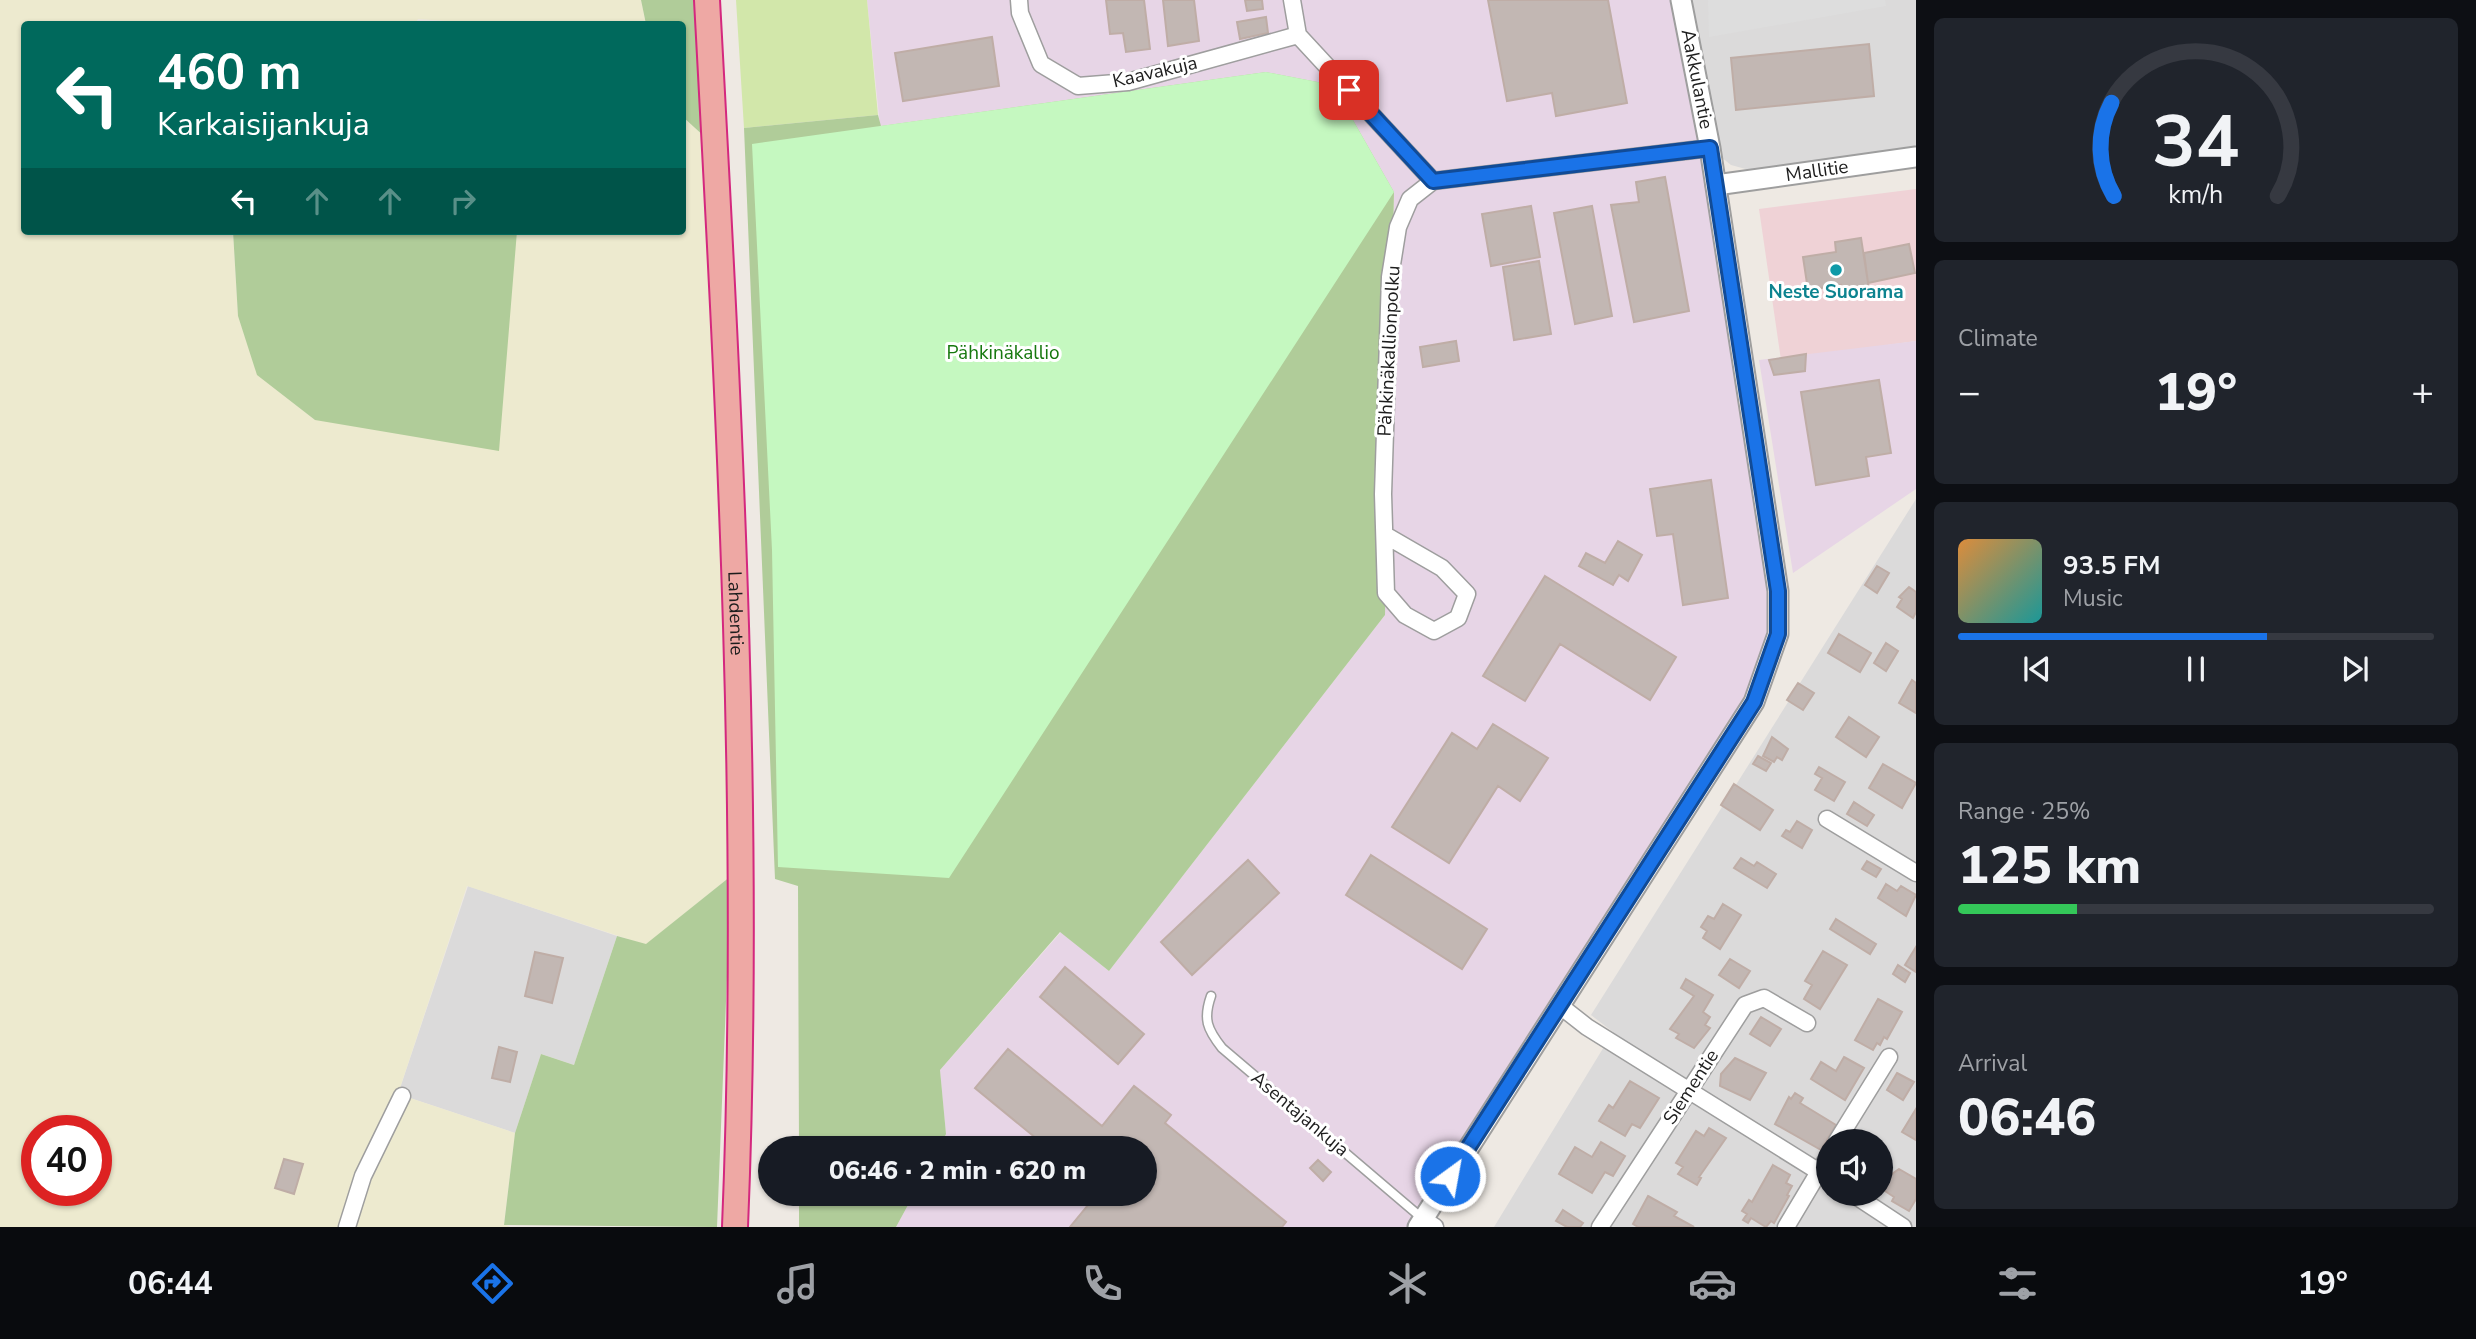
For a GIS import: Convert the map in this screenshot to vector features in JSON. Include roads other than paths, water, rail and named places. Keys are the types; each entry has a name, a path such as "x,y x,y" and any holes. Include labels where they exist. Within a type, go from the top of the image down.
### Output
{"highway":[{"name":"Lahdentie","path":"707,0 730,416 740,766 742,1021 736,1227"}],"street":[{"name":"Kaavakuja","path":"1019,0 1020,13 1041,64 1078,86 1128,82 1298,36"},
{"path":"1292,0 1298,36 1433,181 1710,148"},
{"name":"Aakkulantie","path":"1425,1224 1559,1005 1754,702 1778,634 1778,591 1716,184 1681,0"},
{"name":"Mallitie","path":"1716,184 1916,157"},
{"name":"Pähkinäkallionpolku","path":"1385,535 1441,568 1468,594 1458,618 1434,631 1405,615 1386,593 1383,494 1390,276 1398,227 1410,198 1433,181"},
{"path":"1827,819 1916,873"},
{"name":"Siementie","path":"1600,1227 1745,1004 1764,998 1807,1023"},
{"path":"1559,1005 1587,1027 1816,1169"},
{"path":"1844,1129 1889,1056"},
{"path":"347,1227 363,1176 402,1096"},
{"path":"1786,1227 1816,1185"},
{"path":"1871,1206 1903,1227"}],"lane":[{"name":"Asentajankuja","path":"1211,996 1205,1013 1208,1031 1222,1048 1425,1224"}],"place":[{"name":"Neste Suorama","path":"1836,270"}],"park label":[{"name":"Pähkinäkallio","path":"1003,353"}]}
